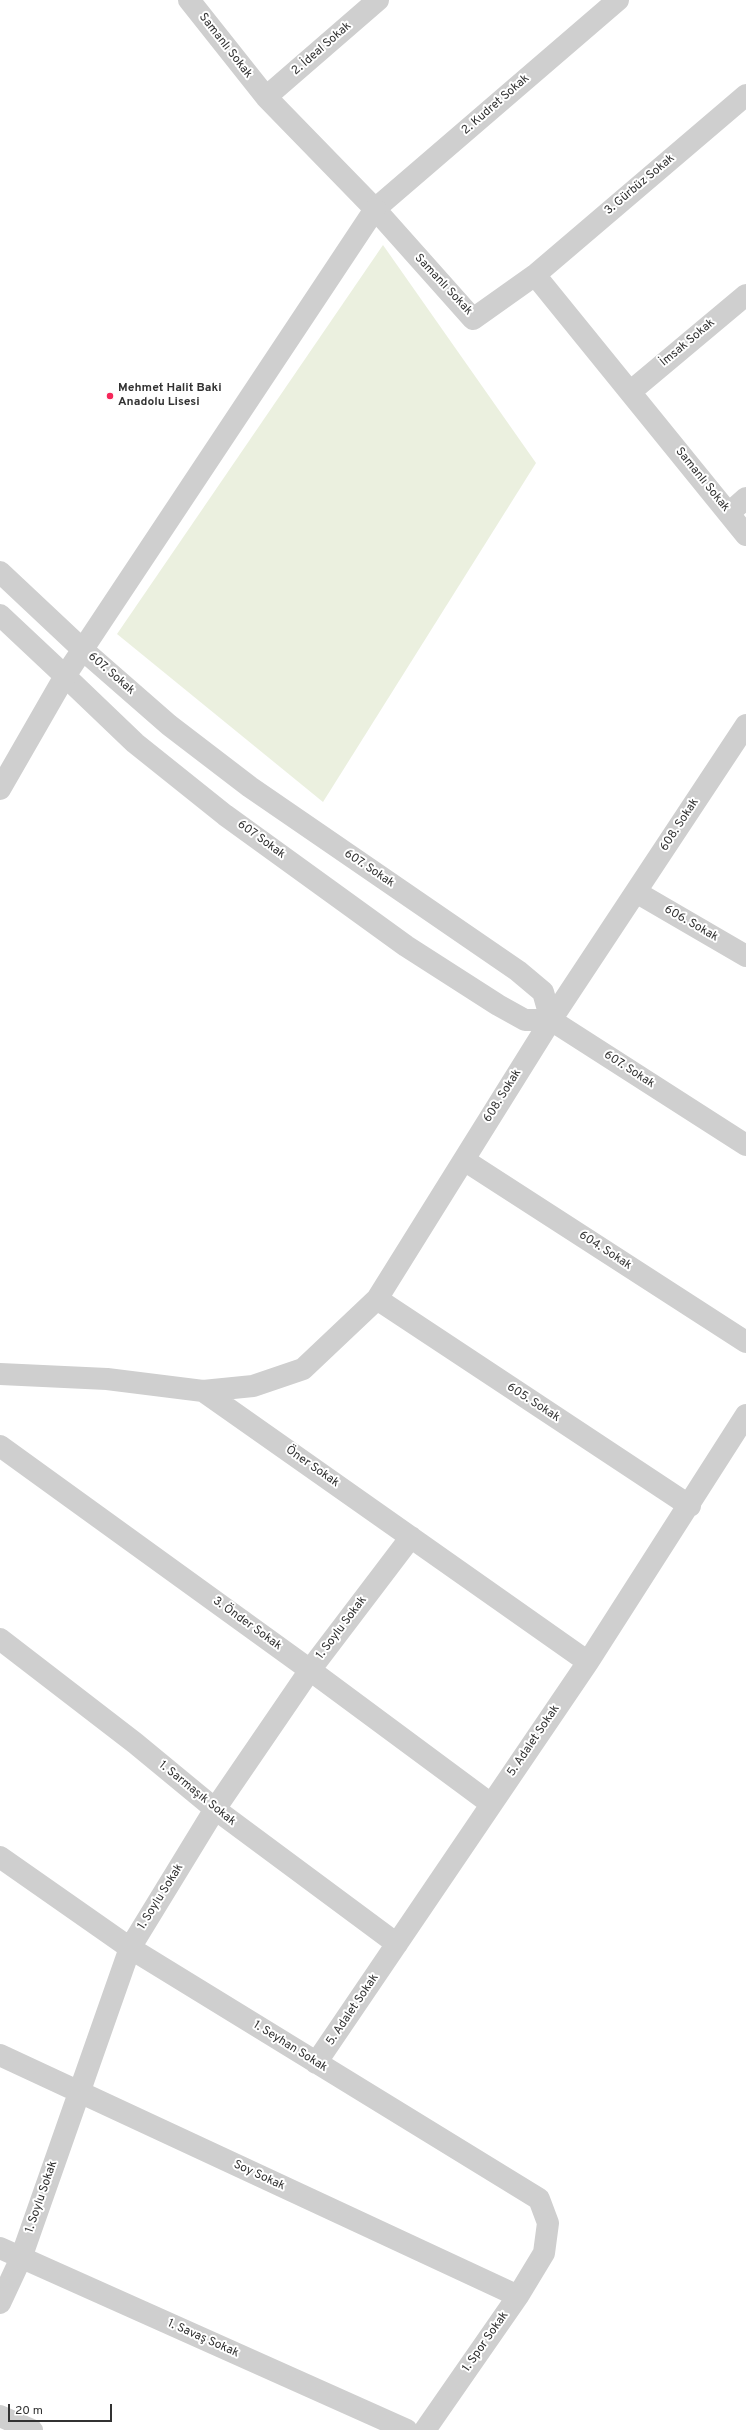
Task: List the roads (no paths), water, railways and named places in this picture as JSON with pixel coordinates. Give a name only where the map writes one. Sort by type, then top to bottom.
[{"type":"street","name":"Samanlı Sokak","points":[[189,0],[266,97],[374,210],[472,318],[535,275],[746,535]]},
{"type":"street","name":"2. İdeal Sokak","points":[[266,97],[378,0]]},
{"type":"street","name":"2. Kudret Sokak","points":[[0,789],[82,649],[374,210],[618,0]]},
{"type":"street","name":"3. Gürbüz Sokak","points":[[535,275],[746,95]]},
{"type":"street","name":"İmsak Sokak","points":[[630,392],[746,295]]},
{"type":"street","points":[[729,513],[746,498]]},
{"type":"street","name":"607. Sokak","points":[[0,572],[82,649],[169,725],[250,788],[518,971],[543,992],[551,1020],[746,1145]]},
{"type":"street","name":"607 Sokak","points":[[0,615],[135,744],[219,810],[406,946],[498,1005],[525,1020],[551,1020]]},
{"type":"street","name":"608. Sokak","points":[[203,1391],[253,1386],[303,1369],[376,1299],[551,1020],[746,725]]},
{"type":"street","name":"606. Sokak","points":[[636,892],[746,956]]},
{"type":"street","name":"604. Sokak","points":[[464,1160],[746,1342]]},
{"type":"street","name":"605. Sokak","points":[[376,1299],[690,1506]]},
{"type":"street","name":"Öner Sokak","points":[[0,1374],[107,1378],[203,1391],[588,1662]]},
{"type":"street","name":"5. Adalet Sokak","points":[[316,2063],[588,1662],[690,1506],[746,1416]]},
{"type":"street","name":"3. Önder Sokak","points":[[0,1446],[310,1670],[491,1804]]},
{"type":"street","name":"1. Soylu Sokak","points":[[0,2303],[21,2258],[78,2092],[130,1948],[215,1809],[310,1670],[411,1537]]},
{"type":"street","name":"1. Sarmaşık Sokak","points":[[0,1639],[135,1743],[215,1809],[397,1944]]},
{"type":"street","name":"1. Seyhan Sokak","points":[[0,1857],[130,1948],[539,2199],[548,2223],[544,2253]]},
{"type":"street","name":"Soy Sokak","points":[[0,2055],[518,2296]]},
{"type":"street","name":"1. Savaş Sokak","points":[[0,2248],[407,2430]]},
{"type":"street","name":"1. Spor Sokak","points":[[426,2430],[518,2296],[544,2253]]},
{"type":"street","points":[[0,2416],[32,2430]]},
{"type":"place","name":"Mehmet Halit Baki Anadolu Lisesi","points":[[110,396]]}]
